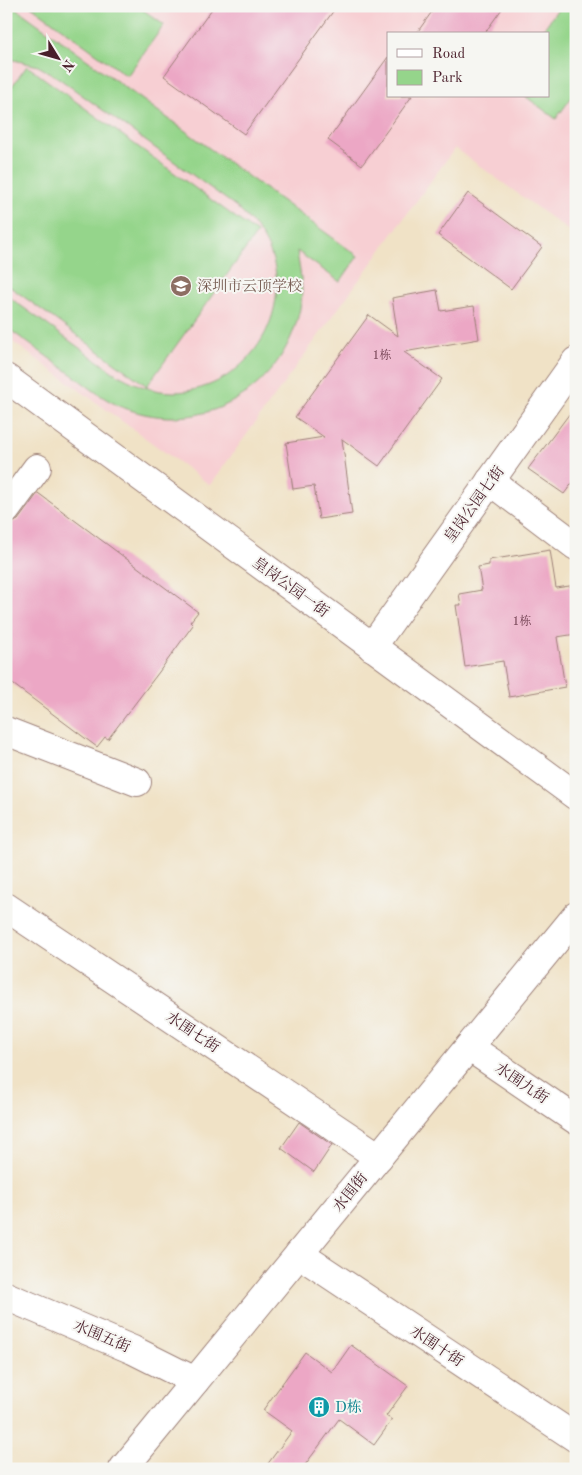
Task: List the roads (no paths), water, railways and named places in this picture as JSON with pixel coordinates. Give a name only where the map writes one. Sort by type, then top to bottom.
[{"type":"street","name":"皇岗公园七街","points":[[372,646],[576,361]]},
{"type":"street","name":"皇岗公园一街","points":[[6,378],[576,796]]},
{"type":"street","points":[[6,510],[37,468]]},
{"type":"street","points":[[490,481],[576,546]]},
{"type":"street","points":[[6,732],[137,782]]},
{"type":"street","name":"水围七街","points":[[6,907],[379,1157]]},
{"type":"street","name":"水围街","points":[[124,1469],[576,916]]},
{"type":"street","name":"水围九街","points":[[469,1047],[576,1120]]},
{"type":"street","name":"水围十街","points":[[299,1254],[576,1438]]},
{"type":"street","name":"水围五街","points":[[6,1296],[133,1350],[195,1381]]},
{"type":"place","name":"深圳市云顶学校","points":[[181,286]]},
{"type":"place","name":"D栋","points":[[319,1407]]}]
